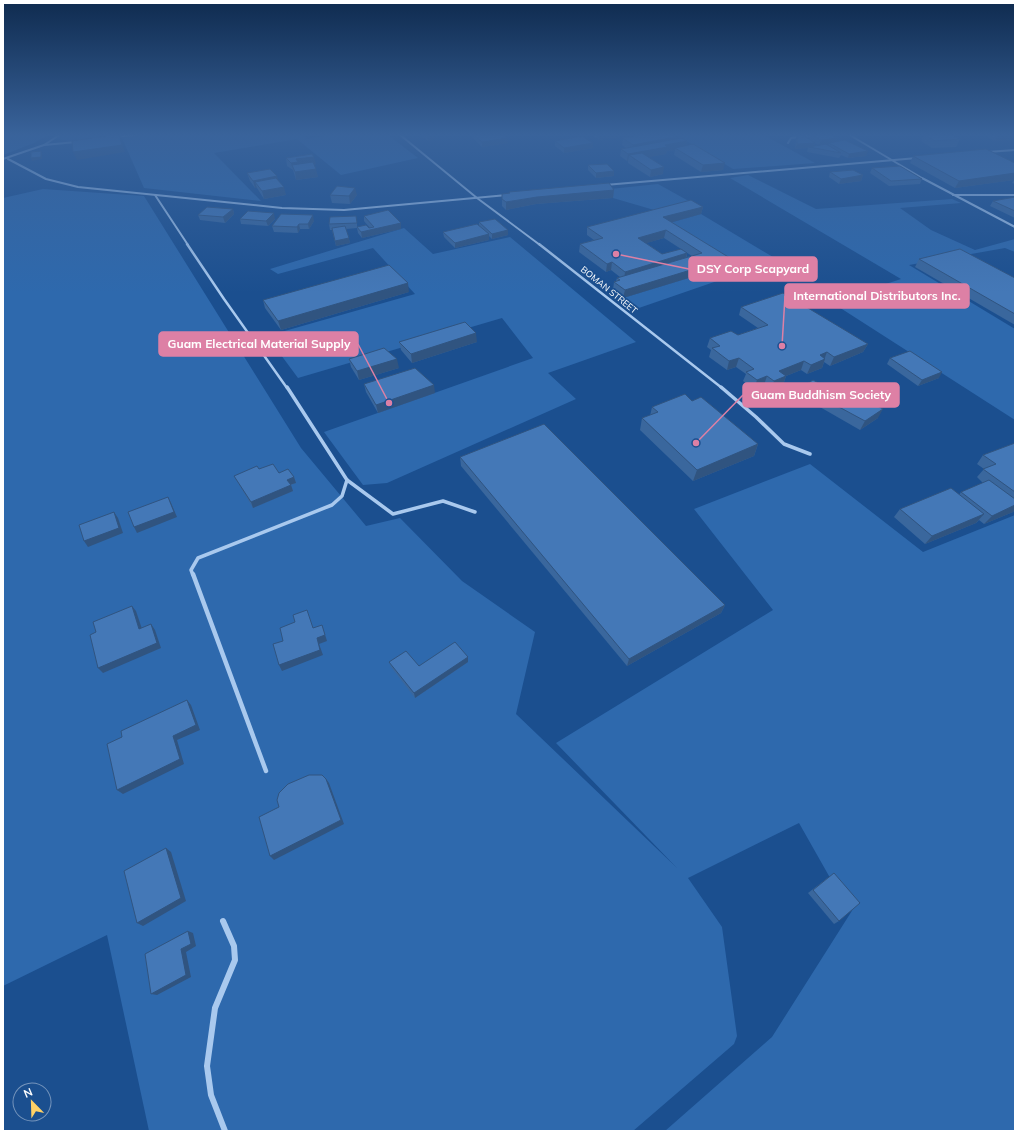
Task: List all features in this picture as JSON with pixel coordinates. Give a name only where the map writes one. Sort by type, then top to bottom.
[{"type":"street","points":[[78,187],[282,208],[344,210],[514,194]]},
{"type":"street","name":"BOMAN STREET","points":[[463,187],[558,257],[714,382],[756,417],[784,444],[810,454]]},
{"type":"street","points":[[939,187],[1015,227]]},
{"type":"street","points":[[155,195],[224,299],[297,402],[347,480],[394,514],[443,501],[475,512]]},
{"type":"street","points":[[953,195],[1015,195]]},
{"type":"street","points":[[266,770],[191,570],[198,558],[332,504],[342,496],[347,480]]},
{"type":"street","points":[[223,921],[234,946],[235,960],[216,1008],[207,1066],[211,1095],[225,1131]]},
{"type":"shaded area","points":[[247,187],[261,201],[144,188]]},
{"type":"shaded area","points":[[630,187],[663,187],[694,204],[661,212],[613,198],[610,189]]},
{"type":"shaded area","points":[[745,187],[772,187],[816,209],[952,199],[961,203],[900,208],[931,230],[975,250],[1015,239],[1015,252],[1005,248],[909,265],[1015,329],[1015,420],[831,302],[901,279]]},
{"type":"shaded area","points":[[43,189],[144,196],[301,448],[366,526],[400,518],[462,581],[535,632],[516,714],[677,868],[556,743],[773,610],[694,509],[810,464],[923,552],[1015,515],[1015,1131],[665,1131],[772,1037],[855,906],[829,876],[799,823],[688,878],[722,927],[737,1036],[734,1044],[633,1131],[149,1131],[107,935],[3,986],[3,198]]},
{"type":"shaded area","points":[[701,214],[778,260],[636,309],[623,298],[727,266],[662,225]]},
{"type":"shaded area","points":[[404,228],[433,254],[510,237],[636,342],[548,373],[576,399],[387,483],[363,485],[324,432],[533,358],[502,318],[298,378],[267,336],[415,294],[373,248],[278,274],[270,269]]},
{"type":"building","points":[[259,187],[284,187],[262,191]]},
{"type":"building","points":[[336,187],[355,188],[349,196],[330,195]]},
{"type":"building","points":[[565,187],[612,187],[614,190],[537,197],[506,202],[502,199],[502,194],[510,193],[509,192]]},
{"type":"building","points":[[1015,197],[1015,211],[993,201]]},
{"type":"building","points":[[691,200],[703,207],[663,217],[730,258],[625,290],[614,282],[620,280],[617,278],[702,253],[666,230],[638,238],[662,254],[681,249],[687,253],[625,272],[612,262],[607,264],[580,244],[603,238],[587,227]]},
{"type":"building","points":[[207,207],[233,209],[223,217],[198,215]]},
{"type":"building","points":[[388,210],[401,223],[361,232],[357,227],[366,225],[369,228],[374,227],[364,216]]},
{"type":"building","points":[[248,211],[274,213],[266,221],[240,219]]},
{"type":"building","points":[[281,214],[313,215],[308,224],[299,224],[297,227],[272,226]]},
{"type":"building","points":[[356,216],[357,223],[329,224],[330,217]]},
{"type":"building","points":[[495,219],[508,230],[492,234],[479,222]]},
{"type":"building","points":[[477,224],[489,234],[455,243],[443,232]]},
{"type":"building","points":[[345,226],[349,238],[335,241],[332,228]]},
{"type":"building","points":[[960,249],[1015,278],[1015,314],[919,259]]},
{"type":"building","points":[[389,265],[408,283],[278,321],[263,300]]},
{"type":"building","points":[[783,293],[868,344],[834,357],[827,352],[820,355],[825,359],[811,365],[804,361],[779,371],[786,376],[774,381],[767,376],[757,380],[746,372],[754,369],[739,358],[729,361],[712,348],[720,346],[710,338],[731,331],[738,335],[768,325],[741,307]]},
{"type":"building","points":[[465,322],[476,333],[411,354],[399,342]]},
{"type":"building","points":[[384,348],[397,359],[357,371],[349,359]]},
{"type":"building","points":[[910,351],[942,372],[922,380],[890,358]]},
{"type":"building","points":[[415,368],[434,385],[376,405],[364,384]]},
{"type":"building","points":[[813,380],[840,395],[847,390],[883,409],[865,421],[802,387]]},
{"type":"building","points":[[685,394],[692,401],[701,397],[758,444],[697,470],[642,418],[658,412],[652,407]]},
{"type":"building","points":[[544,424],[725,605],[629,659],[460,457]]},
{"type":"building","points":[[1015,443],[1015,492],[983,469],[996,464],[983,455]]},
{"type":"building","points":[[273,464],[279,473],[288,469],[294,477],[287,480],[291,485],[251,502],[234,476],[257,466],[259,469]]},
{"type":"building","points":[[989,480],[1015,499],[1015,505],[992,516],[961,492]]},
{"type":"building","points":[[951,488],[984,514],[932,536],[900,509]]},
{"type":"building","points":[[168,497],[174,512],[134,527],[128,512]]},
{"type":"building","points":[[114,512],[119,528],[84,541],[79,525]]},
{"type":"building","points":[[132,606],[139,629],[151,624],[157,643],[98,668],[90,635],[96,632],[93,622]]},
{"type":"building","points":[[307,610],[313,628],[322,625],[325,635],[317,638],[320,650],[279,665],[273,644],[283,641],[280,628],[295,622],[293,615]]},
{"type":"building","points":[[455,642],[468,657],[414,693],[389,662],[406,651],[419,666]]},
{"type":"building","points":[[187,700],[196,725],[173,736],[180,759],[117,790],[107,744],[122,737],[121,731]]},
{"type":"building","points":[[309,775],[322,775],[326,779],[341,820],[270,856],[259,817],[279,807],[277,800],[279,793],[288,784]]},
{"type":"building","points":[[166,848],[181,898],[137,923],[124,871]]},
{"type":"building","points":[[834,873],[860,903],[839,921],[813,890]]},
{"type":"building","points":[[188,931],[191,944],[181,949],[186,975],[151,994],[145,954]]},
{"type":"place","name":"DSY Corp Scapyard","points":[[616,254]]},
{"type":"place","name":"International Distributors Inc.","points":[[782,346]]},
{"type":"place","name":"Guam Electrical Material Supply","points":[[389,403]]},
{"type":"place","name":"Guam Buddhism Society","points":[[696,443]]}]
